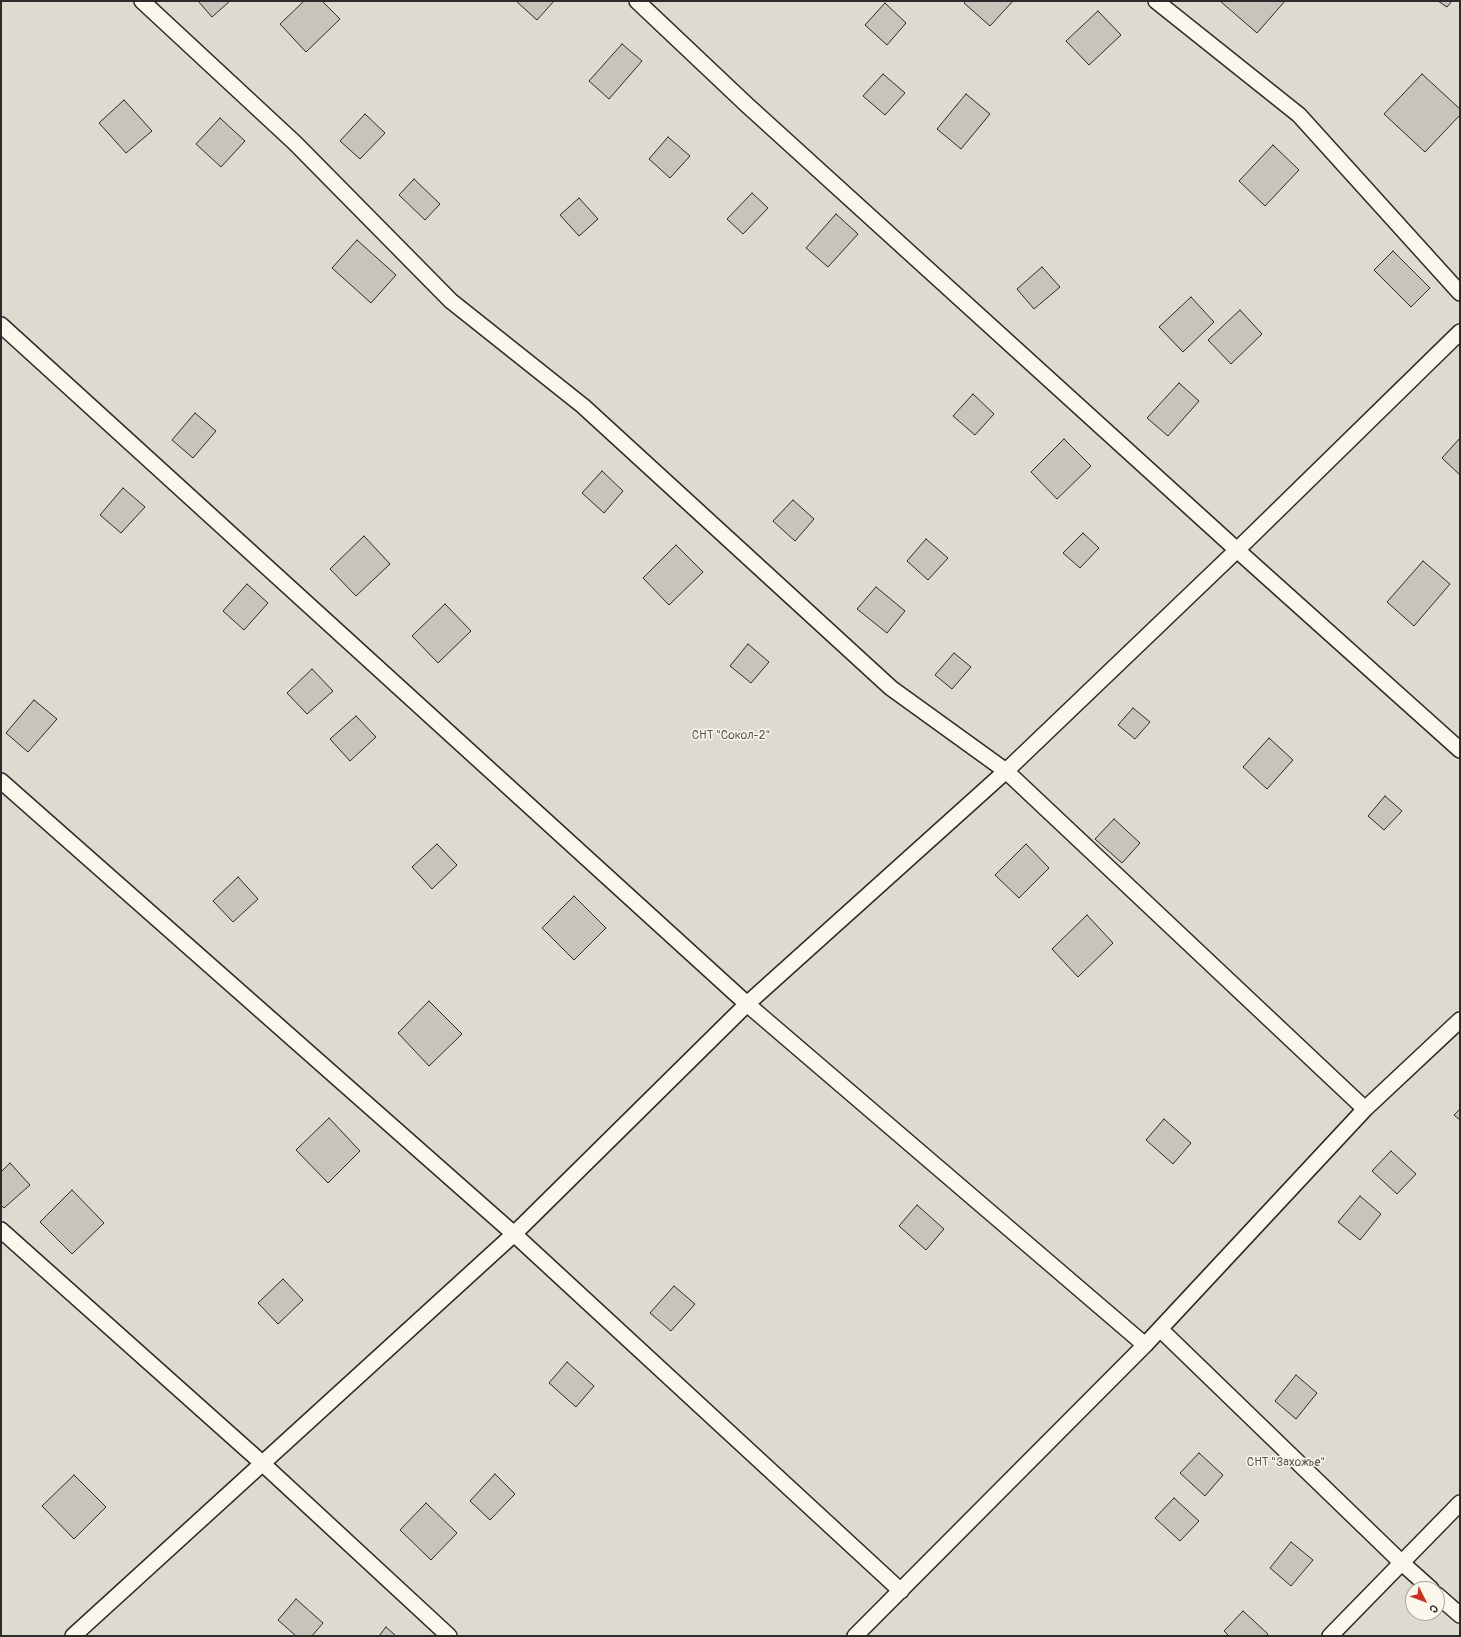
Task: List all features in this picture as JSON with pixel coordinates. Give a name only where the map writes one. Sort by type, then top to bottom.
[{"type":"lane","points":[[142,1],[295,143],[451,301],[583,406],[892,688],[1006,771],[1365,1109]]},
{"type":"lane","points":[[636,1],[759,116],[1237,550],[1460,750]]},
{"type":"lane","points":[[1156,1],[1299,115],[1460,293]]},
{"type":"lane","points":[[1,325],[747,1004],[1146,1345]]},
{"type":"lane","points":[[74,1636],[514,1234],[747,1004],[1006,771],[1237,550],[1460,332]]},
{"type":"lane","points":[[1,781],[514,1234],[901,1591]]},
{"type":"lane","points":[[855,1636],[1146,1345],[1365,1109],[1460,1020]]},
{"type":"lane","points":[[1,1230],[262,1463],[449,1636]]},
{"type":"lane","points":[[1160,1329],[1422,1581]]},
{"type":"lane","points":[[1330,1636],[1460,1502]]},
{"type":"lane","points":[[1445,1602],[1460,1616]]},
{"type":"green space","name":"СНТ \"Сокол-2\"","points":[[1,1],[1460,1],[1460,1636],[1,1636]]},
{"type":"building","points":[[198,1],[230,1],[212,17]]},
{"type":"building","points":[[304,1],[322,1],[340,19],[306,52],[280,24]]},
{"type":"building","points":[[516,1],[554,1],[537,20]]},
{"type":"building","points":[[966,1],[1013,1],[990,26],[964,3]]},
{"type":"building","points":[[1220,1],[1285,1],[1257,33]]},
{"type":"building","points":[[1438,1],[1452,1],[1447,7]]},
{"type":"building","points":[[885,3],[906,23],[887,45],[865,25]]},
{"type":"building","points":[[1098,11],[1121,35],[1089,65],[1066,41]]},
{"type":"building","points":[[622,44],[642,61],[609,99],[589,81]]},
{"type":"building","points":[[883,74],[905,93],[885,115],[863,96]]},
{"type":"building","points":[[1422,74],[1460,109],[1460,115],[1425,152],[1384,114]]},
{"type":"building","points":[[966,94],[990,114],[961,149],[937,129]]},
{"type":"building","points":[[124,100],[152,131],[126,153],[99,123]]},
{"type":"building","points":[[365,114],[385,133],[360,159],[340,141]]},
{"type":"building","points":[[220,118],[245,141],[221,167],[196,144]]},
{"type":"building","points":[[668,137],[690,156],[670,178],[649,159]]},
{"type":"building","points":[[1273,145],[1299,170],[1265,206],[1239,181]]},
{"type":"building","points":[[414,179],[440,204],[425,220],[399,195]]},
{"type":"building","points":[[752,193],[768,208],[743,234],[727,219]]},
{"type":"building","points":[[579,198],[598,219],[579,236],[560,215]]},
{"type":"building","points":[[836,214],[858,234],[828,267],[806,248]]},
{"type":"building","points":[[357,240],[396,275],[371,303],[332,268]]},
{"type":"building","points":[[1393,251],[1430,288],[1411,307],[1374,270]]},
{"type":"building","points":[[1042,267],[1060,287],[1034,309],[1017,289]]},
{"type":"building","points":[[1191,297],[1214,322],[1183,352],[1159,327]]},
{"type":"building","points":[[1240,310],[1262,334],[1231,364],[1208,340]]},
{"type":"building","points":[[1179,383],[1199,401],[1168,436],[1147,418]]},
{"type":"building","points":[[973,394],[994,414],[975,435],[953,416]]},
{"type":"building","points":[[195,413],[216,431],[193,458],[172,440]]},
{"type":"building","points":[[1460,438],[1460,475],[1442,458]]},
{"type":"building","points":[[1064,439],[1091,466],[1057,499],[1031,472]]},
{"type":"building","points":[[602,471],[623,491],[604,513],[582,493]]},
{"type":"building","points":[[123,488],[145,507],[121,533],[100,515]]},
{"type":"building","points":[[793,500],[814,519],[795,541],[773,521]]},
{"type":"building","points":[[1083,533],[1099,548],[1080,568],[1063,553]]},
{"type":"building","points":[[364,536],[390,564],[356,596],[330,569]]},
{"type":"building","points":[[926,539],[948,558],[928,580],[907,561]]},
{"type":"building","points":[[676,545],[703,572],[669,605],[643,578]]},
{"type":"building","points":[[1423,561],[1450,584],[1414,626],[1387,602]]},
{"type":"building","points":[[247,584],[268,603],[244,630],[223,611]]},
{"type":"building","points":[[876,587],[905,611],[887,633],[857,609]]},
{"type":"building","points":[[445,604],[471,631],[438,663],[412,636]]},
{"type":"building","points":[[748,644],[769,662],[751,683],[730,666]]},
{"type":"building","points":[[954,653],[971,667],[952,689],[935,675]]},
{"type":"building","points":[[312,669],[333,691],[307,714],[287,693]]},
{"type":"building","points":[[34,700],[57,719],[28,752],[6,733]]},
{"type":"building","points":[[1133,708],[1150,722],[1135,739],[1118,725]]},
{"type":"building","points":[[356,716],[376,737],[350,761],[330,739]]},
{"type":"building","points":[[1269,738],[1293,760],[1267,789],[1243,767]]},
{"type":"building","points":[[1385,796],[1402,811],[1384,830],[1368,816]]},
{"type":"building","points":[[1114,819],[1140,843],[1122,863],[1095,839]]},
{"type":"building","points":[[437,844],[457,865],[432,889],[412,867]]},
{"type":"building","points":[[1026,844],[1049,868],[1019,898],[995,875]]},
{"type":"building","points":[[238,877],[258,899],[233,922],[213,901]]},
{"type":"building","points":[[574,896],[606,928],[574,960],[542,928]]},
{"type":"building","points":[[1087,915],[1113,943],[1078,977],[1052,949]]},
{"type":"building","points":[[429,1001],[462,1034],[429,1066],[398,1033]]},
{"type":"building","points":[[1460,1109],[1460,1120],[1454,1115]]},
{"type":"building","points":[[329,1118],[360,1151],[328,1183],[296,1150]]},
{"type":"building","points":[[1164,1119],[1191,1143],[1173,1164],[1146,1140]]},
{"type":"building","points":[[1391,1151],[1416,1174],[1397,1194],[1372,1171]]},
{"type":"building","points":[[10,1163],[30,1185],[4,1208],[1,1205],[1,1172]]},
{"type":"building","points":[[72,1190],[104,1223],[72,1254],[40,1222]]},
{"type":"building","points":[[1360,1196],[1381,1214],[1360,1240],[1338,1222]]},
{"type":"building","points":[[917,1205],[944,1229],[926,1250],[899,1226]]},
{"type":"building","points":[[283,1279],[303,1300],[278,1324],[258,1303]]},
{"type":"building","points":[[674,1286],[695,1304],[671,1331],[650,1313]]},
{"type":"building","points":[[567,1362],[594,1386],[576,1407],[549,1383]]},
{"type":"building","points":[[1296,1375],[1317,1393],[1296,1419],[1275,1401]]},
{"type":"building","points":[[1199,1453],[1223,1475],[1205,1496],[1180,1473]]},
{"type":"building","points":[[495,1474],[515,1494],[490,1520],[470,1501]]},
{"type":"building","points":[[74,1475],[106,1507],[74,1539],[42,1506]]},
{"type":"building","points":[[1174,1498],[1199,1521],[1180,1541],[1155,1518]]},
{"type":"building","points":[[426,1503],[457,1533],[431,1560],[400,1530]]},
{"type":"building","points":[[1291,1542],[1313,1560],[1291,1586],[1270,1568]]},
{"type":"building","points":[[296,1599],[323,1623],[312,1636],[296,1636],[278,1620]]},
{"type":"building","points":[[1243,1611],[1268,1634],[1266,1636],[1229,1636],[1224,1631]]},
{"type":"building","points":[[386,1627],[396,1636],[379,1636]]},
{"type":"park label","name":"СНТ \"Захожье\"","points":[[1286,1463]]}]
